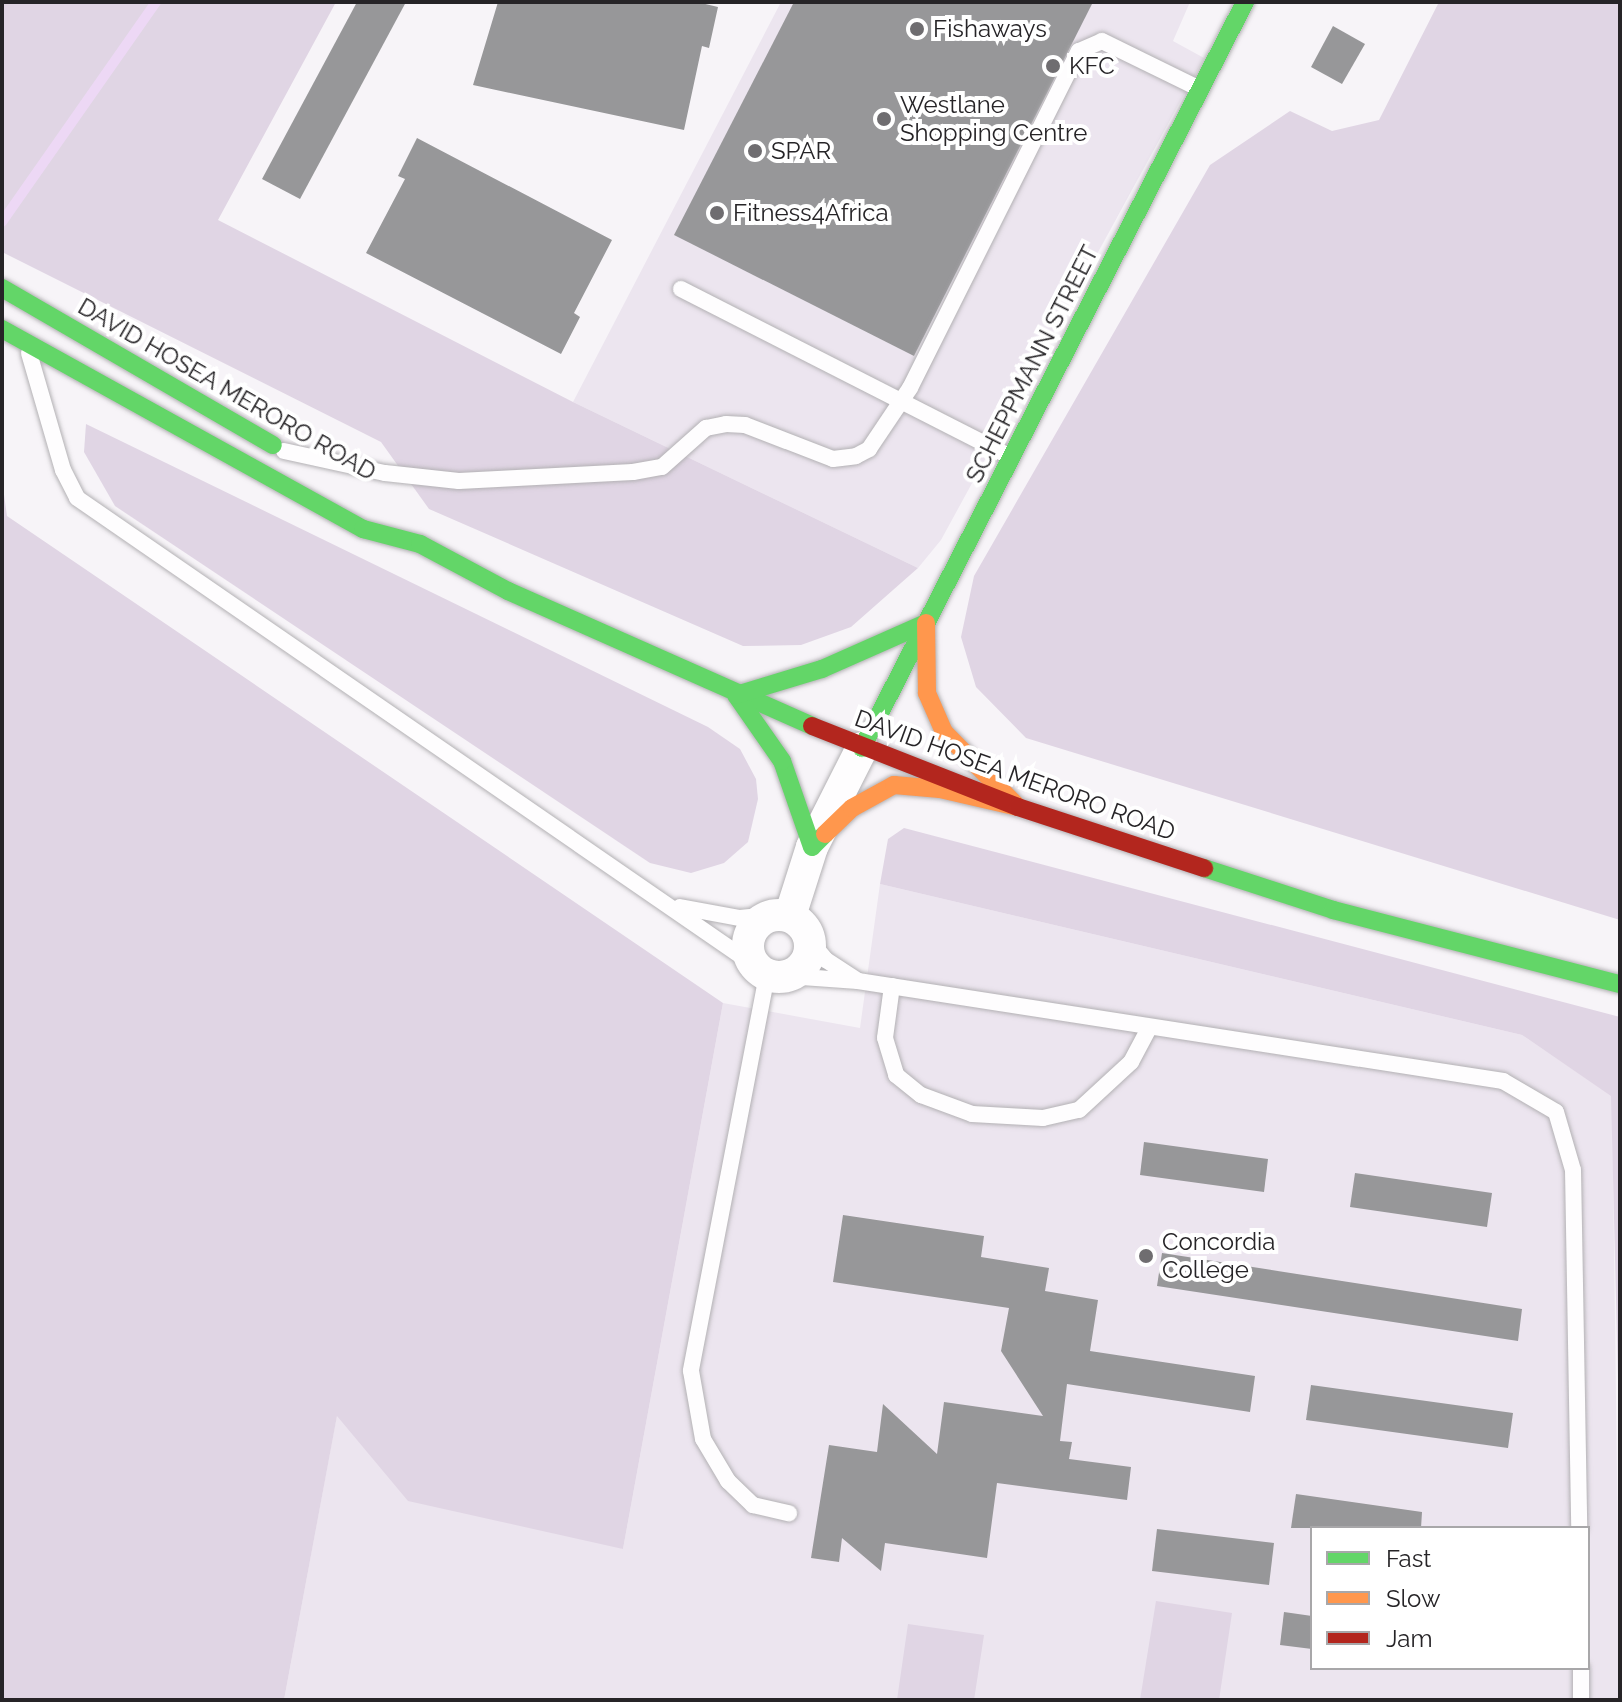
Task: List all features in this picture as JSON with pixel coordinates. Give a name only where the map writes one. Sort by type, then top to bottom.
[{"type":"main road","name":"SCHEPPMANN STREET","points":[[862,748],[1245,2]]},
{"type":"main road","name":"DAVID HOSEA MERORO ROAD","points":[[2,288],[353,489]]},
{"type":"main road","name":"DAVID HOSEA MERORO ROAD","points":[[2,329],[363,529],[420,544],[508,591],[736,695],[862,748],[1018,807],[1333,910],[1620,984]]},
{"type":"main road","name":"DAVID HOSEA MERORO ROAD","points":[[391,514],[420,544]]},
{"type":"main road","points":[[926,623],[927,693],[944,732],[1018,807],[940,789],[894,785],[852,808],[812,847],[782,761],[736,695],[822,669],[926,623]]},
{"type":"street","points":[[780,916],[804,926],[810,941],[803,967],[770,972],[749,936],[780,916],[862,748]]},
{"type":"lane","points":[[284,451],[385,473],[459,481],[633,472],[662,467],[706,428],[726,424],[745,425],[833,459],[869,449],[903,399],[1079,51],[1102,41],[1200,89]]},
{"type":"lane","points":[[681,289],[903,399],[1011,457]]},
{"type":"lane","points":[[27,344],[63,470],[77,498],[770,972],[892,986],[1503,1081],[1556,1112],[1573,1170],[1579,1526]]},
{"type":"lane","points":[[670,905],[740,918],[780,916]]},
{"type":"lane","points":[[810,941],[826,960],[858,981]]},
{"type":"lane","points":[[770,972],[691,1371],[703,1439],[728,1481],[753,1505],[789,1513]]},
{"type":"lane","points":[[892,986],[885,1038],[896,1075],[921,1095],[972,1114],[1043,1118],[1079,1110],[1131,1062],[1149,1028]]},
{"type":"lane","points":[[1581,1670],[1581,1700]]},
{"type":"shaded area","points":[[2,2],[336,2],[218,220],[573,402],[918,568],[851,627],[801,645],[743,646],[429,509],[381,442],[2,252]]},
{"type":"shaded area","points":[[781,2],[1190,2],[1173,41],[1204,58],[941,540],[918,568],[573,402]]},
{"type":"shaded area","points":[[1439,2],[1620,2],[1620,920],[1026,738],[976,687],[961,637],[974,576],[1210,165],[1290,111],[1332,131],[1379,120]]},
{"type":"shaded area","points":[[86,424],[708,727],[740,749],[756,779],[758,799],[748,842],[724,863],[691,873],[650,863],[115,506],[84,452]]},
{"type":"shaded area","points":[[2,480],[7,516],[723,1003],[623,1549],[408,1501],[337,1416],[284,1700],[2,1700]]},
{"type":"shaded area","points":[[904,828],[1620,1017],[1620,1461],[1611,1096],[1522,1035],[880,884],[888,839]]},
{"type":"shaded area","name":"Concordia College","points":[[880,884],[1522,1035],[1612,1096],[1620,1700],[284,1700],[337,1415],[623,1549],[723,1003],[860,1028]]},
{"type":"shaded area","points":[[1156,1601],[1232,1613],[1219,1700],[1140,1700]]},
{"type":"shaded area","points":[[908,1624],[984,1635],[974,1700],[897,1700]]},
{"type":"building","points":[[357,2],[406,2],[300,199],[262,179]]},
{"type":"building","points":[[498,2],[697,2],[718,7],[709,48],[702,46],[684,130],[473,85]]},
{"type":"building","name":"Westlane Shopping Centre","points":[[794,2],[1093,2],[914,356],[674,235]]},
{"type":"building","points":[[1333,26],[1365,44],[1342,84],[1311,67]]},
{"type":"building","points":[[417,138],[612,240],[574,313],[580,317],[561,354],[366,253],[405,179],[398,176]]},
{"type":"building","points":[[1144,1142],[1268,1159],[1264,1192],[1140,1175]]},
{"type":"building","points":[[1355,1173],[1492,1193],[1487,1227],[1350,1207]]},
{"type":"building","points":[[843,1215],[984,1236],[981,1257],[1049,1268],[1045,1291],[1098,1300],[1090,1351],[1255,1376],[1250,1412],[1067,1384],[1060,1441],[1072,1442],[1069,1459],[1131,1467],[1127,1500],[997,1483],[987,1558],[885,1543],[881,1571],[842,1538],[839,1562],[811,1558],[829,1445],[877,1452],[883,1404],[937,1454],[944,1402],[1043,1416],[1001,1351],[1009,1308],[833,1282]]},
{"type":"building","points":[[1162,1253],[1522,1309],[1518,1341],[1157,1286]]},
{"type":"building","points":[[1311,1385],[1513,1413],[1508,1448],[1306,1420]]},
{"type":"building","points":[[1296,1494],[1422,1512],[1421,1526],[1291,1528]]},
{"type":"building","points":[[1157,1529],[1274,1543],[1269,1585],[1152,1571]]},
{"type":"building","points":[[1284,1612],[1310,1616],[1310,1649],[1280,1645]]},
{"type":"waterway","points":[[2,222],[156,2]]},
{"type":"traffic: fast","points":[[862,748],[1245,2]]},
{"type":"traffic: fast","points":[[2,288],[273,445]]},
{"type":"traffic: fast","points":[[2,329],[363,529],[420,544],[508,591],[812,726]]},
{"type":"traffic: fast","points":[[825,834],[812,847],[782,761],[736,695],[822,669],[926,623]]},
{"type":"traffic: fast","points":[[1204,868],[1333,910],[1620,984]]},
{"type":"traffic: slow","points":[[825,834],[852,808],[894,785],[940,789],[1018,807],[944,732],[927,693],[926,623]]},
{"type":"traffic: jam","points":[[812,726],[1018,807],[1204,868]]},
{"type":"place","name":"Fishaways","points":[[917,29]]},
{"type":"place","name":"KFC","points":[[1053,66]]},
{"type":"place","name":"Westlane Shopping Centre","points":[[884,119]]},
{"type":"place","name":"SPAR","points":[[755,151]]},
{"type":"place","name":"Fitness4Africa","points":[[717,213]]},
{"type":"place","name":"Concordia College","points":[[1146,1256]]}]
